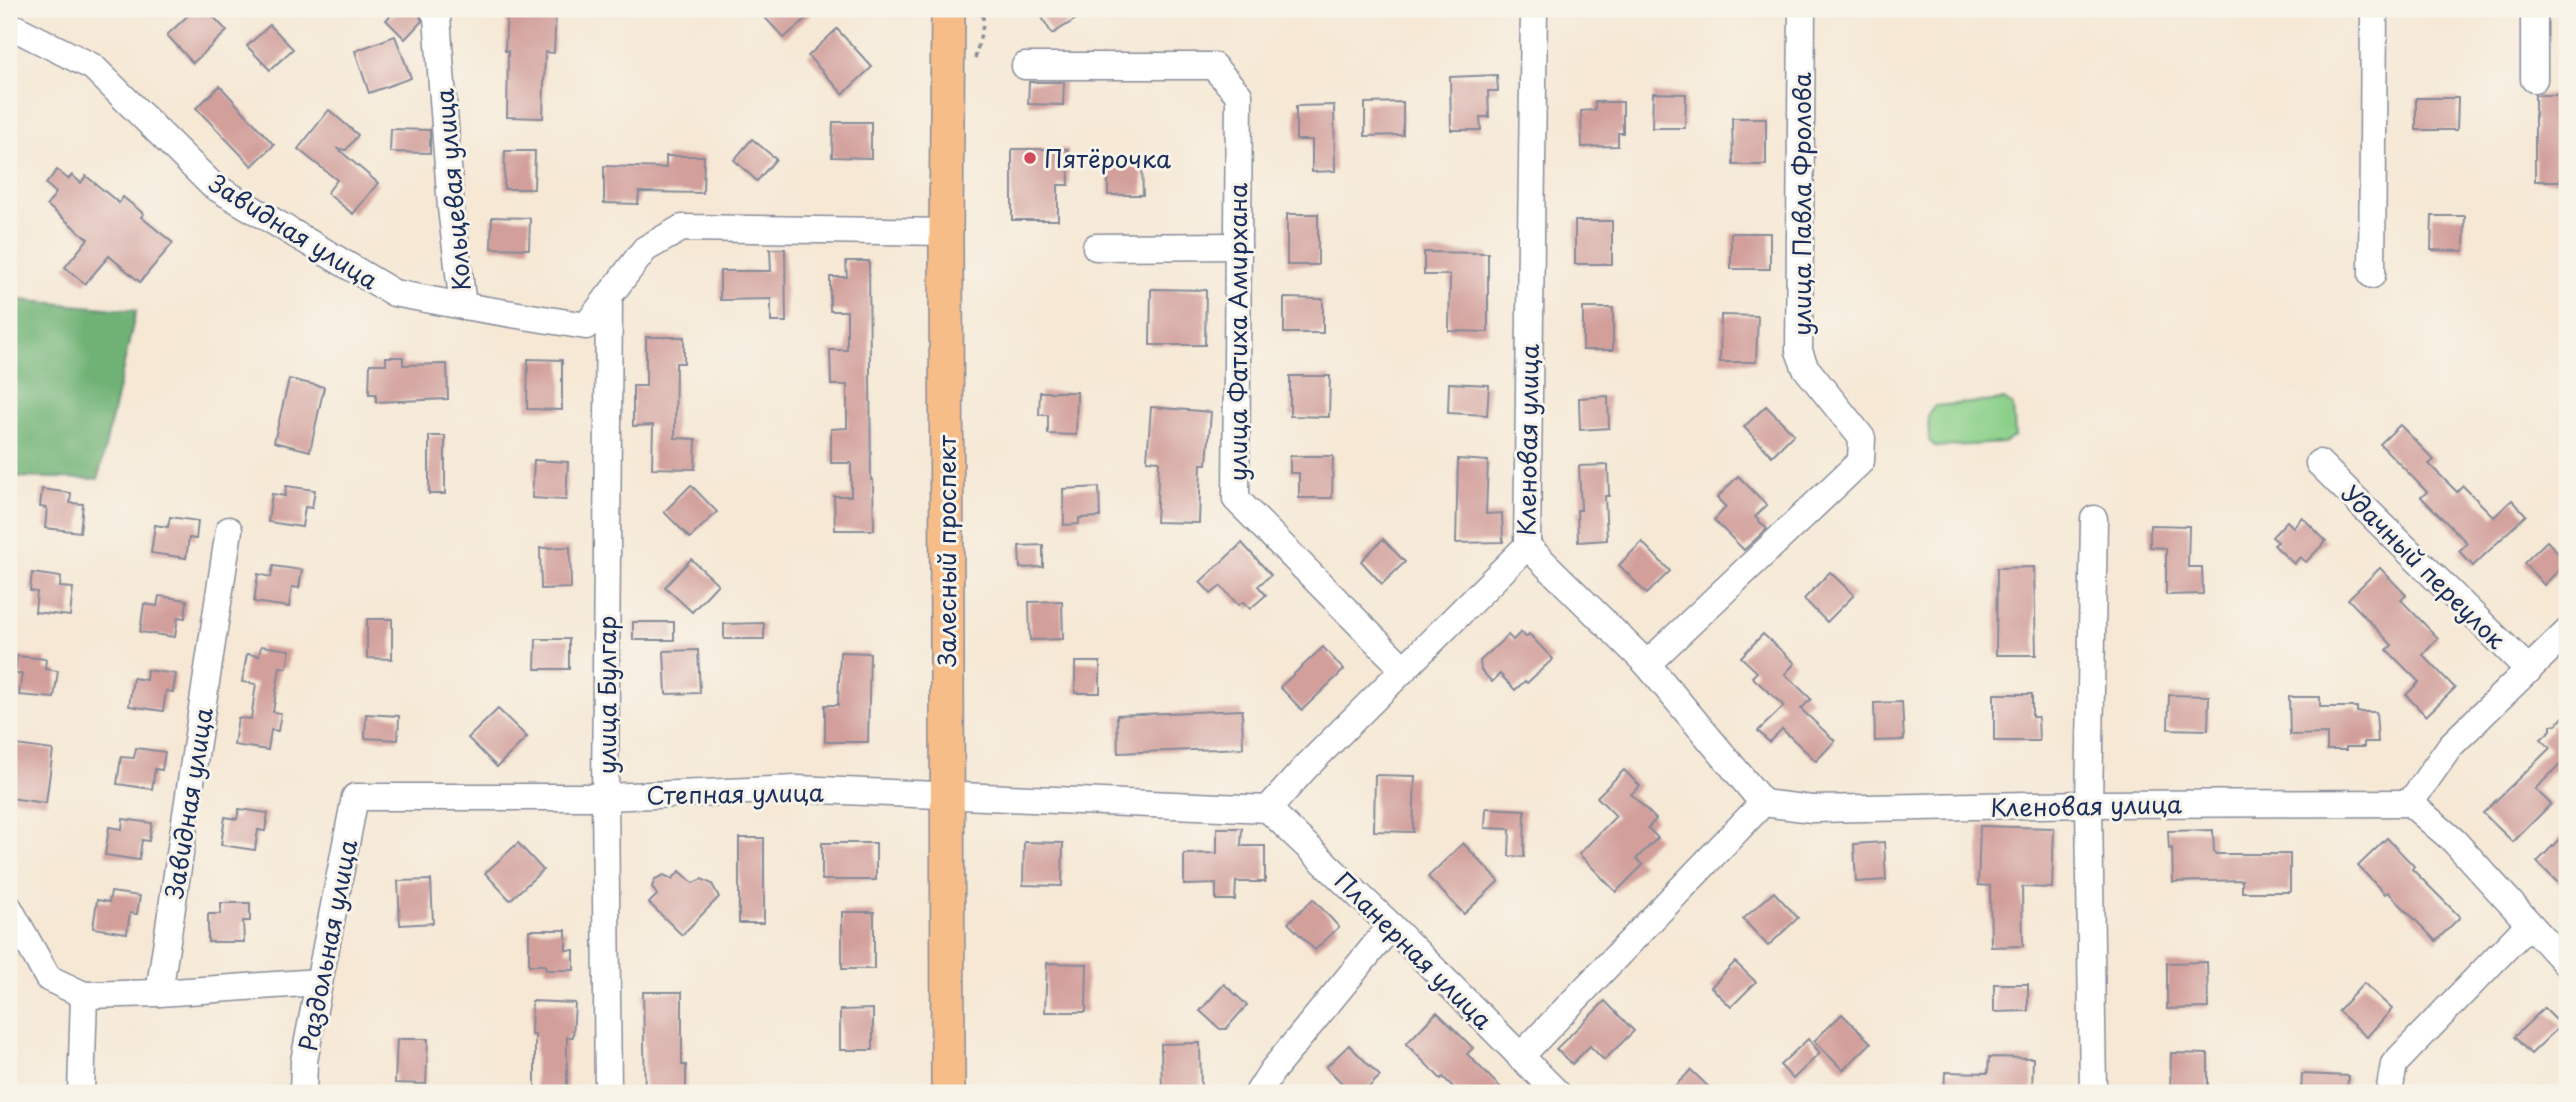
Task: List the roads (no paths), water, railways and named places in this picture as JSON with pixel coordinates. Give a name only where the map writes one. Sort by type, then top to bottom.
[{"type":"main road","name":"Залесный проспект","points":[[948,9],[948,1093]]},
{"type":"street","name":"Кольцевая улица","points":[[433,9],[437,17],[451,208],[463,306],[586,326],[645,249],[682,228],[946,232]]},
{"type":"street","name":"Кленовая улица","points":[[1268,809],[1403,668],[1527,546],[1534,9]]},
{"type":"street","name":"улица Павла Фролова","points":[[1647,664],[1861,461],[1862,438],[1805,368],[1800,351],[1802,9]]},
{"type":"street","points":[[2372,275],[2374,9]]},
{"type":"street","points":[[2534,9],[2534,79]]},
{"type":"street","name":"Завидная улица","points":[[9,25],[93,67],[212,185],[394,293],[463,306]]},
{"type":"street","name":"улица Фатиха Амирхана","points":[[1025,66],[1213,66],[1239,94],[1236,499],[1403,668]]},
{"type":"street","points":[[1096,247],[1238,246]]},
{"type":"street","name":"улица Булгар","points":[[608,1093],[606,797],[609,296]]},
{"type":"street","name":"Удачный переулок","points":[[2319,463],[2529,670]]},
{"type":"street","points":[[2093,1093],[2089,804],[2094,519]]},
{"type":"street","name":"Завидная улица","points":[[159,993],[229,530]]},
{"type":"street","points":[[1520,1056],[1763,803],[1647,664],[1527,546]]},
{"type":"street","points":[[2567,632],[2451,745],[2410,803],[2454,841],[2567,965]]},
{"type":"street","name":"Степная улица","points":[[355,797],[606,797],[796,789],[1268,809]]},
{"type":"street","name":"Раздольная улица","points":[[303,1093],[304,1061],[355,797]]},
{"type":"street","name":"Кленовая улица","points":[[1763,803],[1812,809],[2089,804],[2410,803]]},
{"type":"street","name":"Планерная улица","points":[[1268,809],[1391,926],[1557,1093]]},
{"type":"street","points":[[9,908],[48,978],[84,995],[159,993],[319,982]]},
{"type":"street","points":[[2389,1093],[2394,1064],[2528,925]]},
{"type":"street","points":[[1258,1093],[1272,1071],[1391,926]]},
{"type":"street","points":[[81,1093],[84,995]]},
{"type":"place","name":"Пятёрочка","points":[[1030,158]]}]
